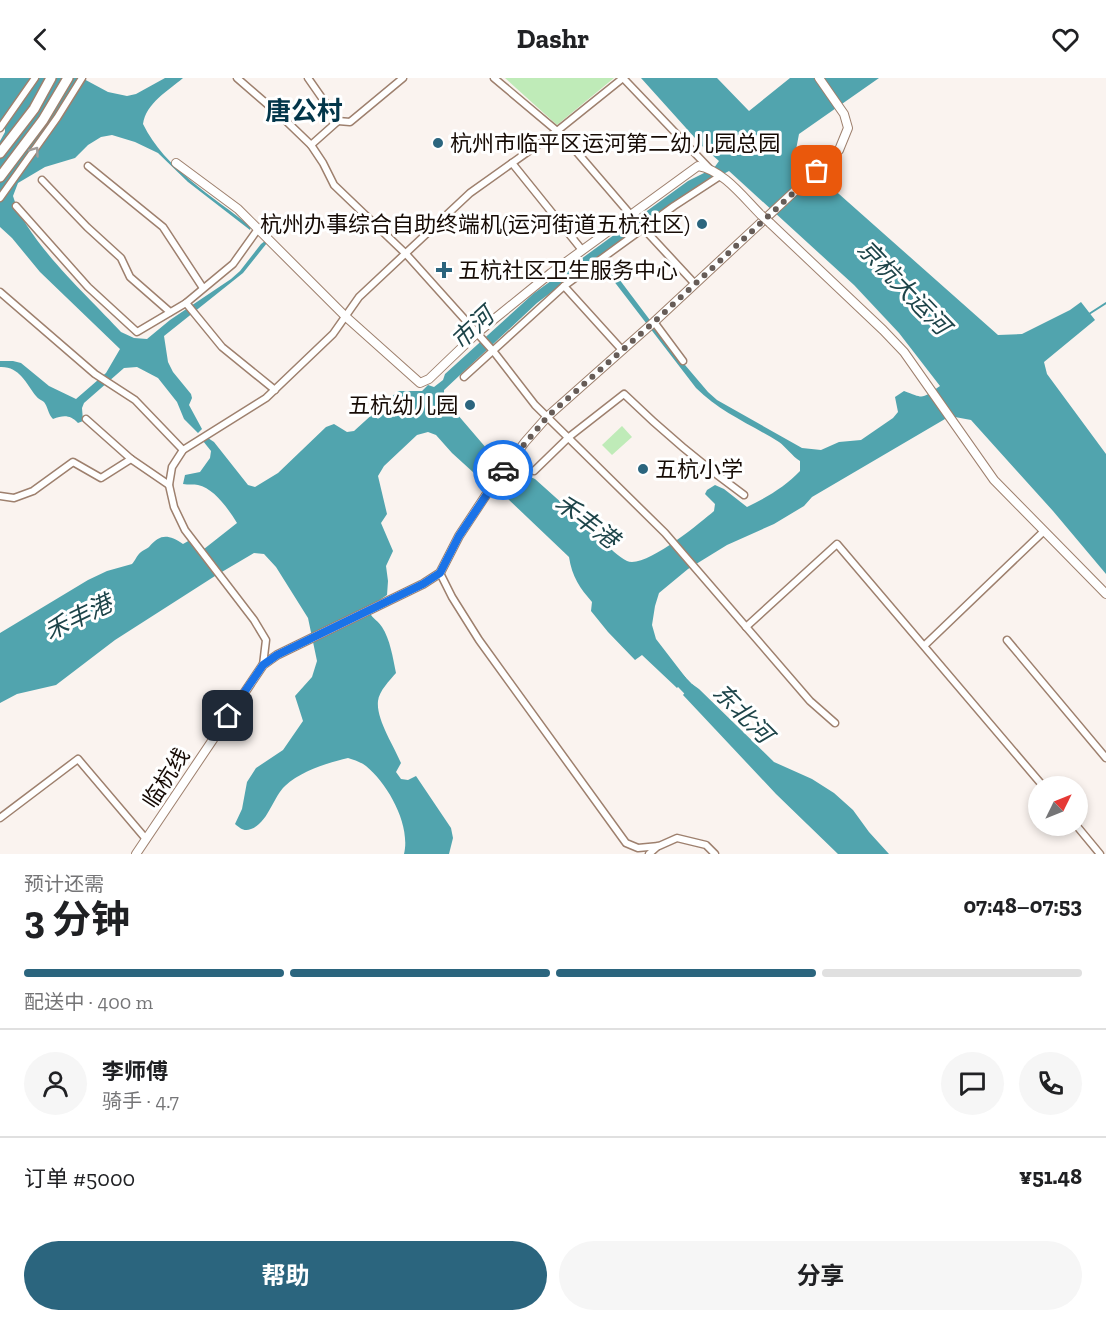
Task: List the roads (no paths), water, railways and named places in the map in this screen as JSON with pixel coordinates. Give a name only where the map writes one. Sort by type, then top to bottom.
[{"type":"main road","points":[[0,153],[34,109],[51,78]]},
{"type":"main road","points":[[0,177],[43,120],[68,78]]},
{"type":"street","points":[[0,128],[35,78]]},
{"type":"street","points":[[0,198],[57,118],[82,78]]},
{"type":"street","points":[[237,78],[311,145],[334,185],[406,254],[494,351],[535,405],[672,542],[810,701],[835,723]]},
{"type":"street","points":[[308,78],[338,121]]},
{"type":"street","points":[[311,145],[338,121],[350,122],[403,78]]},
{"type":"street","points":[[494,78],[557,131],[630,214]]},
{"type":"street","points":[[263,665],[266,640],[185,530],[174,507],[170,485],[172,467],[183,450],[275,390],[333,334],[359,297],[470,193],[557,131],[623,78],[709,168],[770,223],[904,352],[994,480],[1106,594]]},
{"type":"street","points":[[658,846],[638,848],[626,843],[478,640],[440,573],[459,536],[490,489],[548,416],[651,325],[839,150],[848,128],[840,107],[819,78]]},
{"type":"street","points":[[176,163],[238,209],[345,316],[420,383],[429,379],[477,333],[630,214],[698,166],[709,168]]},
{"type":"street","points":[[512,163],[582,250]]},
{"type":"street","points":[[88,166],[163,227],[203,288]]},
{"type":"street","points":[[464,377],[564,286],[674,206],[720,176]]},
{"type":"street","points":[[42,180],[87,227],[121,258],[130,277],[170,312]]},
{"type":"street","points":[[16,206],[88,287],[137,332],[186,303],[233,264],[258,229]]},
{"type":"street","points":[[644,229],[695,284]]},
{"type":"street","points":[[564,286],[622,350]]},
{"type":"street","points":[[0,292],[95,374],[135,400],[183,450]]},
{"type":"street","points":[[186,303],[222,347],[275,390]]},
{"type":"street","points":[[651,325],[683,361]]},
{"type":"street","points":[[534,471],[569,437],[624,394],[701,464],[744,495]]},
{"type":"street","points":[[86,419],[131,459],[170,485]]},
{"type":"street","points":[[0,496],[14,498],[33,491],[73,462],[101,478],[131,459]]},
{"type":"street","points":[[925,645],[1043,532]]},
{"type":"street","points":[[746,627],[837,544],[1035,776]]},
{"type":"street","name":"临杭线","points":[[136,854],[263,665],[277,655],[423,584],[440,573]]},
{"type":"street","points":[[1007,640],[1106,758]]},
{"type":"street","points":[[0,818],[78,759],[146,840]]},
{"type":"street","points":[[1085,836],[1100,854]]},
{"type":"street","points":[[648,854],[658,846],[677,838],[706,845],[715,854]]},
{"type":"water","points":[[0,78],[82,78],[108,92],[127,96],[136,94],[165,78],[183,78],[153,104],[143,124],[152,140],[177,168],[251,227],[250,230],[188,182],[158,153],[135,142],[112,135],[101,137],[88,145],[75,158],[45,167],[18,183],[13,196],[30,231],[44,249],[121,332],[134,338],[147,339],[170,320],[231,279],[261,244],[265,241],[267,243],[243,273],[164,336],[168,362],[191,394],[189,405],[202,429],[198,433],[184,419],[177,402],[158,378],[137,367],[124,368],[84,403],[83,421],[78,423],[67,416],[53,419],[44,402],[37,397],[17,372],[7,367],[0,367],[0,361],[21,363],[49,386],[76,399],[106,373],[120,349],[40,272],[0,227],[0,141],[5,132],[5,125],[0,122]]},
{"type":"water","points":[[641,78],[717,78],[749,111],[790,78],[879,78],[799,134],[795,155],[998,335],[1022,334],[1081,302],[1095,320],[1044,362],[1047,374],[1106,454],[1106,574],[971,420],[955,417],[945,419],[812,497],[804,506],[774,524],[727,545],[688,569],[659,593],[652,625],[656,639],[686,678],[677,688],[642,655],[635,660],[608,632],[591,611],[592,602],[577,582],[569,557],[507,498],[496,493],[452,453],[436,435],[428,432],[417,435],[384,466],[378,476],[387,514],[381,523],[393,551],[386,566],[387,595],[368,608],[387,637],[396,673],[379,697],[378,708],[401,763],[396,772],[401,779],[408,780],[416,776],[451,828],[453,838],[449,854],[404,854],[404,831],[401,818],[390,794],[366,766],[348,758],[315,768],[291,781],[281,791],[257,826],[246,830],[235,824],[242,809],[247,782],[256,768],[283,750],[303,721],[295,696],[312,677],[317,661],[308,618],[276,567],[264,554],[254,553],[215,576],[115,640],[56,685],[17,694],[0,703],[0,633],[88,580],[107,571],[132,564],[140,553],[161,538],[173,538],[183,544],[190,540],[196,549],[204,549],[237,523],[210,490],[198,485],[183,484],[185,475],[200,472],[210,458],[211,451],[203,441],[208,438],[214,442],[248,485],[255,487],[278,473],[326,427],[334,424],[347,432],[354,431],[398,391],[422,391],[428,385],[434,387],[443,380],[445,374],[533,294],[688,181],[714,168],[719,161],[704,148]],"holes":[[[729,171],[854,285],[899,333],[940,386],[923,396],[904,391],[895,397],[898,412],[893,418],[861,440],[839,442],[821,450],[802,448],[717,400],[674,352],[607,263],[603,267],[696,388],[725,411],[779,442],[800,461],[800,471],[775,491],[747,507],[724,489],[715,485],[705,494],[715,504],[714,511],[672,544],[635,562],[627,561],[617,554],[535,479],[499,463],[444,397],[444,390],[537,303],[642,224]]]},
{"type":"water","points":[[692,684],[774,762],[812,779],[834,793],[853,810],[889,854],[838,854],[776,794],[683,695]]},
{"type":"waterway","points":[[1089,314],[1106,303]]},
{"type":"waterway","name":"东北河","points":[[672,672],[699,700]]},
{"type":"place","name":"杭州市临平区运河第二幼儿园总园","points":[[438,143]]},
{"type":"place","name":"杭州办事综合自助终端机(运河街道五杭社区)","points":[[702,224]]},
{"type":"place","name":"五杭社区卫生服务中心","points":[[444,270]]},
{"type":"place","name":"五杭幼儿园","points":[[470,405]]},
{"type":"place","name":"五杭小学","points":[[643,469]]},
{"type":"district","name":"唐公村","points":[[304,111]]},
{"type":"water label","name":"京杭大运河","points":[[904,287]]},
{"type":"water label","name":"市河","points":[[472,328]]},
{"type":"water label","name":"禾丰港","points":[[587,521]]},
{"type":"water label","name":"禾丰港","points":[[78,617]]}]
